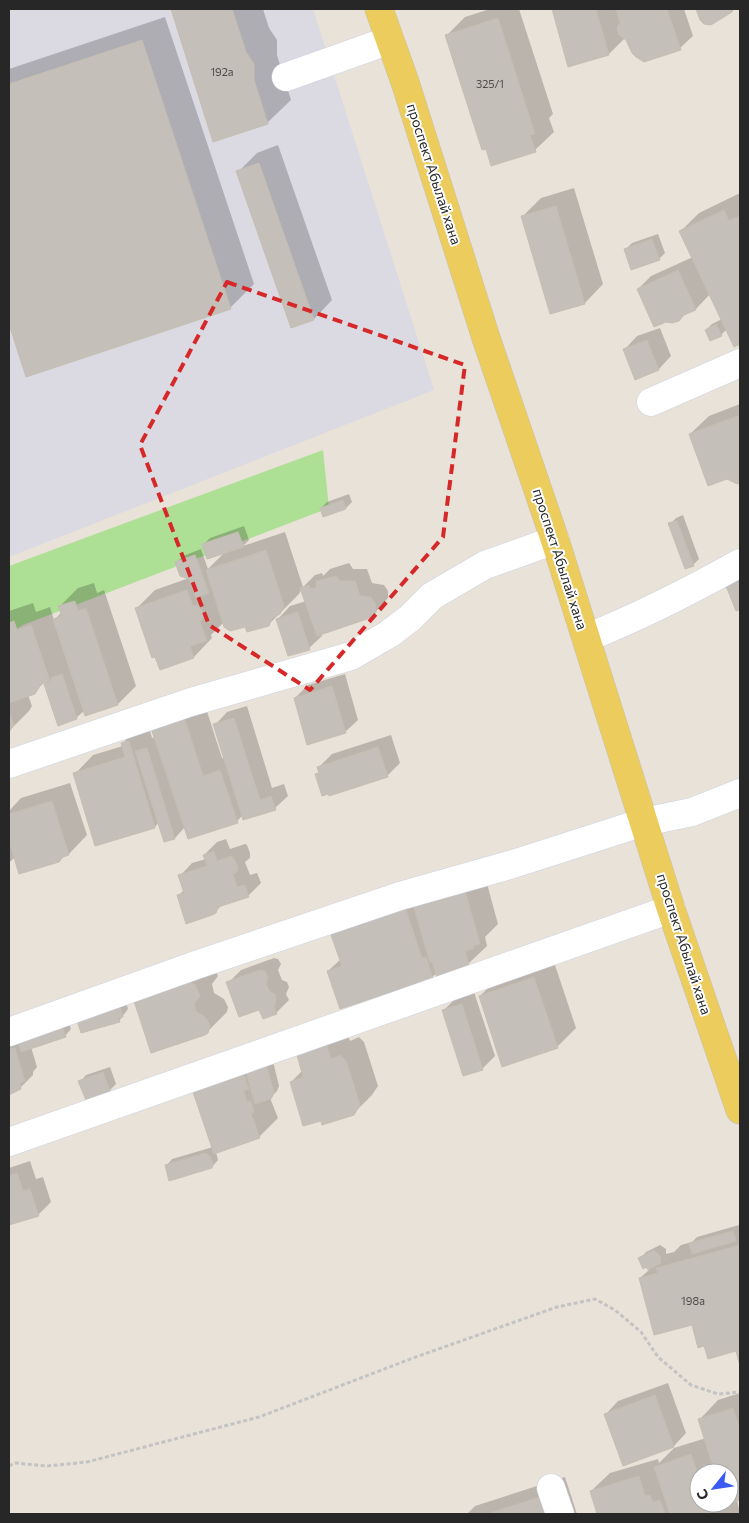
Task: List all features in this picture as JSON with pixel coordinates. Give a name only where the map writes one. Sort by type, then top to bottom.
[{"type":"main road","name":"проспект Абылай хана","points":[[379,9],[405,82],[489,348],[556,540],[671,909],[740,1110]]},
{"type":"street","points":[[286,77],[390,40]]},
{"type":"street","points":[[651,402],[740,363]]},
{"type":"street","points":[[9,764],[191,702],[351,656],[389,634],[410,618],[432,596],[485,565],[556,540]]},
{"type":"street","points":[[586,638],[617,626],[671,600],[740,563]]},
{"type":"street","points":[[9,1032],[196,964],[390,900],[513,864],[644,822],[692,812],[740,793]]},
{"type":"street","points":[[9,1142],[671,909]]},
{"type":"street","points":[[550,1488],[560,1514]]},
{"type":"path","points":[[9,1466],[14,1463],[47,1466],[87,1462],[260,1417],[412,1358],[557,1308],[595,1299],[616,1310],[641,1332],[658,1356],[692,1385],[718,1394],[740,1392]]},
{"type":"highlighted area","points":[[227,282],[465,365],[443,537],[310,690],[209,625],[140,445]]},
{"type":"shaded area","points":[[9,9],[313,9],[434,390],[9,557]]},
{"type":"green space","points":[[323,450],[329,508],[23,625],[9,634],[9,566]]},
{"type":"building","points":[[171,9],[232,9],[246,52],[254,64],[254,80],[268,124],[213,142]]},
{"type":"building","points":[[552,9],[596,9],[609,55],[568,67]]},
{"type":"building","points":[[667,9],[681,50],[644,62],[636,57],[626,40],[619,35],[617,29],[620,23],[616,10]]},
{"type":"building","points":[[696,9],[733,9],[732,12],[711,25],[704,24],[700,20]]},
{"type":"building","points":[[498,18],[535,134],[530,135],[536,152],[491,166],[486,149],[482,150],[445,35]]},
{"type":"building","points":[[142,40],[231,309],[26,377],[9,324],[9,84]]},
{"type":"building","points":[[259,163],[314,320],[291,328],[236,171]]},
{"type":"building","points":[[556,206],[585,304],[550,314],[521,216]]},
{"type":"building","points":[[724,210],[729,221],[740,216],[740,344],[734,347],[679,231]]},
{"type":"building","points":[[652,239],[660,260],[631,270],[624,249]]},
{"type":"building","points":[[678,270],[696,310],[684,315],[679,321],[666,322],[654,327],[637,289]]},
{"type":"building","points":[[716,324],[722,336],[710,341],[705,330]]},
{"type":"building","points":[[647,340],[659,370],[635,380],[623,349]]},
{"type":"building","points":[[740,415],[740,483],[737,484],[727,479],[708,486],[689,434]]},
{"type":"building","points":[[343,500],[346,509],[323,517],[320,508]]},
{"type":"building","points":[[677,521],[694,566],[685,569],[668,523]]},
{"type":"building","points":[[238,532],[244,547],[207,559],[202,544]]},
{"type":"building","points":[[266,550],[284,606],[280,614],[272,618],[269,626],[247,632],[245,627],[230,631],[224,627],[206,570]]},
{"type":"building","points":[[195,555],[209,593],[196,598],[189,579],[180,576],[175,562]]},
{"type":"building","points":[[336,576],[340,581],[355,581],[360,596],[371,597],[376,605],[376,612],[373,617],[317,636],[300,588],[309,585],[311,589],[316,588],[316,581]]},
{"type":"building","points":[[740,581],[740,610],[736,611],[726,586]]},
{"type":"building","points":[[187,590],[193,606],[197,605],[203,612],[204,617],[200,622],[207,641],[190,646],[194,658],[160,670],[155,657],[152,658],[135,608]]},
{"type":"building","points":[[75,601],[78,611],[86,608],[118,705],[85,716],[53,619],[62,616],[58,606]]},
{"type":"building","points":[[298,612],[310,650],[288,656],[276,619]]},
{"type":"building","points":[[14,621],[17,630],[31,625],[50,681],[41,684],[35,694],[9,703],[9,623]]},
{"type":"building","points":[[62,674],[77,719],[58,726],[44,684],[52,681],[51,678]]},
{"type":"building","points":[[332,686],[346,733],[307,745],[294,698]]},
{"type":"building","points":[[9,711],[14,725],[9,732]]},
{"type":"building","points":[[184,717],[203,776],[220,770],[238,823],[188,839],[151,728]]},
{"type":"building","points":[[234,718],[260,800],[271,796],[276,810],[243,820],[213,724]]},
{"type":"building","points":[[129,741],[155,828],[95,846],[73,773],[125,757],[121,743]]},
{"type":"building","points":[[378,747],[388,777],[329,796],[328,794],[322,796],[315,774],[319,773],[317,767]]},
{"type":"building","points":[[147,748],[175,839],[164,842],[135,751]]},
{"type":"building","points":[[52,801],[69,855],[63,857],[59,862],[19,874],[9,841],[9,814]]},
{"type":"building","points":[[214,851],[217,861],[231,856],[234,858],[238,867],[237,872],[233,874],[237,887],[245,885],[249,897],[218,907],[216,913],[186,924],[177,895],[184,893],[178,875],[207,866],[203,855]]},
{"type":"building","points":[[464,887],[480,944],[474,945],[473,949],[465,951],[469,965],[453,970],[454,973],[437,978],[432,962],[430,963],[412,901]]},
{"type":"building","points":[[405,907],[422,958],[426,957],[433,978],[340,1009],[327,971],[342,966],[330,932]]},
{"type":"building","points":[[260,970],[265,971],[268,978],[266,984],[270,992],[275,994],[274,1007],[277,1014],[263,1019],[259,1010],[239,1017],[226,982]]},
{"type":"building","points":[[534,977],[558,1048],[502,1067],[479,996]]},
{"type":"building","points":[[187,980],[195,985],[200,996],[194,1004],[196,1011],[206,1018],[210,1026],[208,1033],[151,1053],[133,998]]},
{"type":"building","points":[[119,1004],[123,1017],[118,1018],[120,1022],[81,1033],[76,1017]]},
{"type":"building","points":[[462,1004],[483,1070],[463,1076],[442,1010]]},
{"type":"building","points":[[61,1023],[66,1037],[21,1052],[17,1038]]},
{"type":"building","points":[[327,1046],[331,1059],[340,1055],[346,1061],[360,1105],[354,1115],[322,1125],[321,1121],[303,1126],[290,1082],[303,1077],[297,1055]]},
{"type":"building","points":[[15,1048],[25,1081],[20,1083],[21,1089],[9,1095],[9,1049]]},
{"type":"building","points":[[267,1067],[274,1093],[271,1099],[255,1104],[246,1072]]},
{"type":"building","points":[[103,1072],[110,1091],[86,1100],[78,1081]]},
{"type":"building","points":[[244,1075],[249,1089],[244,1091],[247,1102],[251,1101],[254,1112],[251,1113],[260,1138],[214,1154],[193,1092]]},
{"type":"building","points":[[205,1153],[210,1156],[213,1163],[212,1168],[169,1181],[165,1165]]},
{"type":"building","points":[[17,1173],[23,1191],[30,1189],[39,1216],[9,1225],[9,1176]]},
{"type":"building","points":[[733,1231],[736,1241],[692,1254],[689,1243]]},
{"type":"building","points":[[740,1245],[740,1366],[736,1351],[708,1359],[704,1346],[698,1348],[692,1325],[654,1335],[639,1278],[658,1273],[656,1268]]},
{"type":"building","points":[[654,1250],[660,1256],[661,1263],[648,1270],[646,1267],[643,1269],[638,1258]]},
{"type":"building","points":[[655,1395],[674,1447],[623,1466],[604,1414]]},
{"type":"building","points":[[733,1408],[740,1429],[740,1500],[739,1463],[712,1463],[698,1419]]},
{"type":"building","points":[[691,1454],[694,1463],[689,1463],[689,1513],[712,1514],[670,1514],[654,1467]]},
{"type":"building","points":[[639,1476],[645,1496],[650,1495],[653,1502],[660,1500],[665,1514],[597,1514],[590,1491]]},
{"type":"building","points":[[546,1495],[553,1514],[487,1514]]}]
